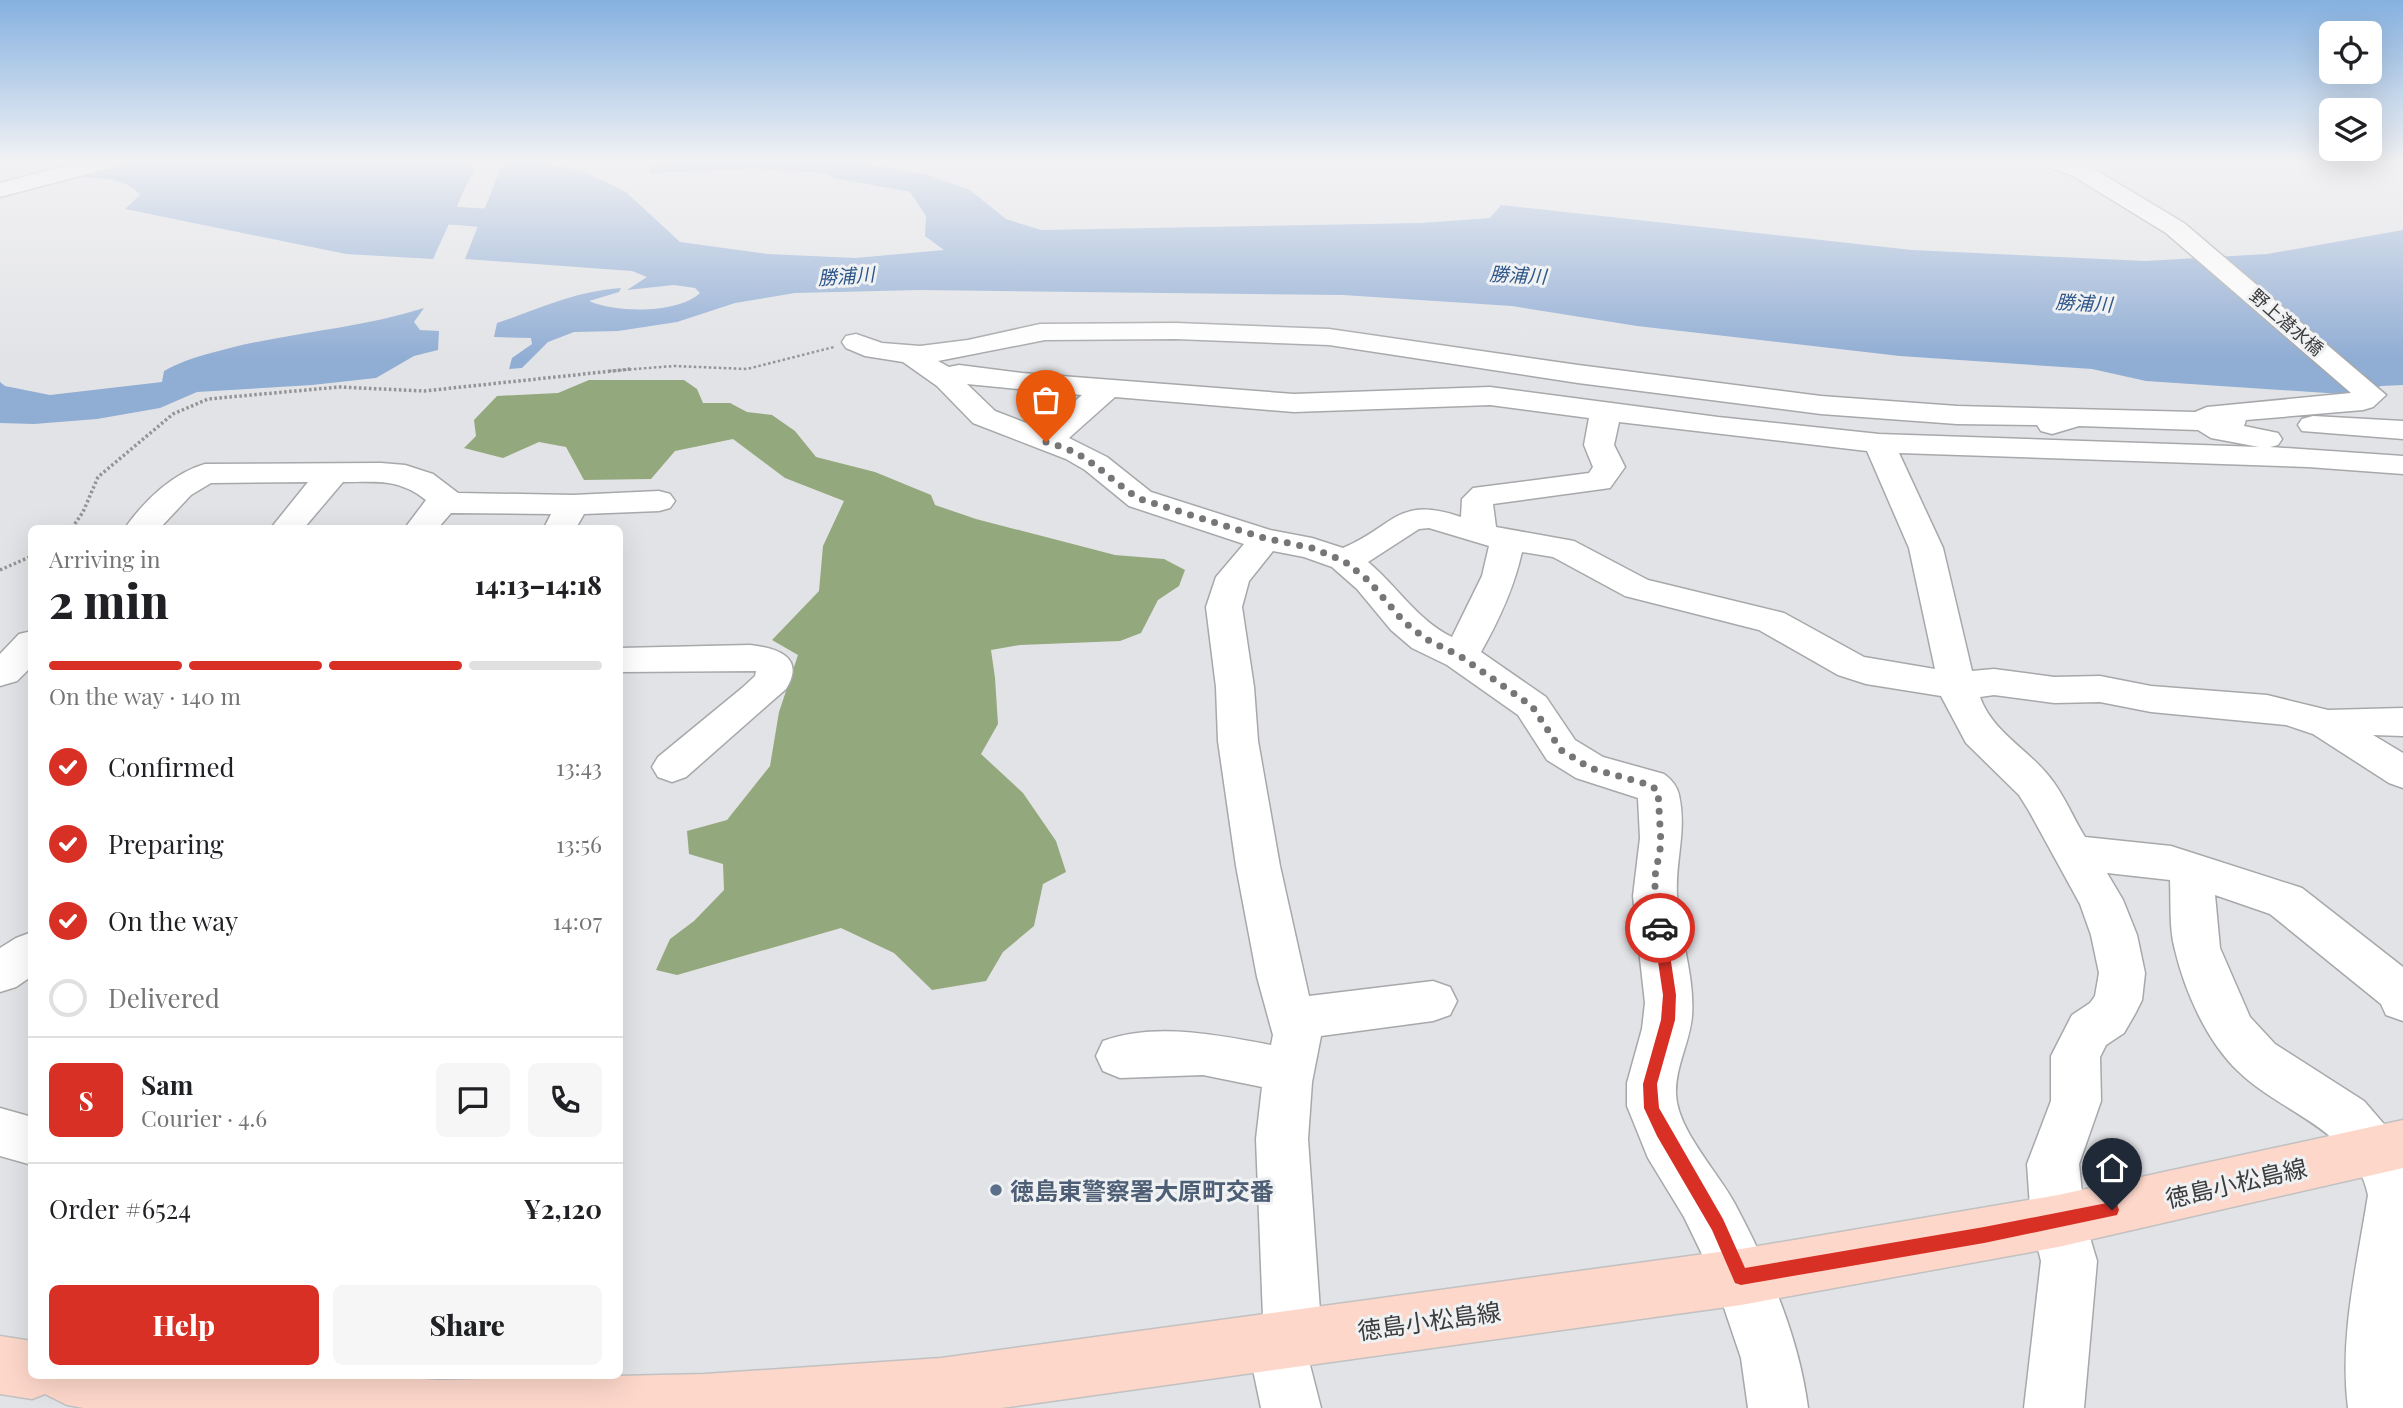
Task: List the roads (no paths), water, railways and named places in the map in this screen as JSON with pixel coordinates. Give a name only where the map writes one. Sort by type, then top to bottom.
[{"type":"main road","name":"徳島小松島線","points":[[443,1408],[703,1406],[941,1387],[1741,1277],[2058,1222],[2390,1147]]},
{"type":"main road","points":[[62,1379],[181,1394],[433,1408]]},
{"type":"street","name":"野上潜水橋","points":[[2174,228],[2371,395],[2363,401],[2298,405],[2207,416],[2206,422]]},
{"type":"street","points":[[856,342],[873,351],[911,354],[990,343],[1040,332],[1176,331],[1301,335],[1363,340],[1578,374],[1821,405],[1957,415],[2403,430]]},
{"type":"street","points":[[911,354],[915,360],[944,376],[967,404],[984,417],[1090,459],[1123,489],[1140,499],[1264,538],[1312,548],[1344,561],[1369,581],[1404,622],[1426,639],[1460,656],[1532,706],[1561,750],[1590,768],[1650,785],[1658,791],[1661,844],[1655,876],[1655,899],[1670,995],[1668,1020],[1650,1084],[1652,1108],[1662,1131],[1718,1224],[1741,1277],[1768,1354],[1778,1408]]},
{"type":"street","points":[[944,376],[959,374],[1022,382],[1294,403],[1490,396],[1886,443],[2308,458],[2403,465]]},
{"type":"street","points":[[1046,442],[1108,388]]},
{"type":"street","points":[[1460,656],[1480,621],[1499,576],[1494,537],[1476,509],[1478,499],[1484,495],[1598,481],[1609,467],[1599,446],[1606,410]]},
{"type":"street","points":[[1886,443],[2019,433],[2077,417]]},
{"type":"street","points":[[2206,422],[2222,432],[2403,454]]},
{"type":"street","points":[[1886,443],[1926,548],[1956,686],[1964,707],[1980,733],[2033,784],[2047,804],[2101,900],[2114,935],[2122,974],[2118,1000],[2107,1018],[2089,1030],[2075,1056],[2076,1101],[2053,1164],[2058,1222],[2069,1261],[2054,1408]]},
{"type":"street","points":[[290,525],[334,472]]},
{"type":"street","points":[[145,525],[180,488],[205,474],[334,472],[405,475],[438,491],[444,500],[462,505],[566,517],[659,501]]},
{"type":"street","points":[[423,525],[444,500]]},
{"type":"street","points":[[1344,561],[1365,551],[1410,520],[1433,518],[1494,537],[1562,548],[1637,588],[1771,621],[1858,669],[1956,686],[1994,682],[2054,690],[2100,689],[2151,699],[2278,710],[2327,724],[2403,773]]},
{"type":"street","points":[[1264,538],[1247,564],[1233,577],[1224,607],[1235,687],[1238,741],[1258,866],[1280,976],[1297,1035],[1289,1071],[1282,1139],[1284,1340],[1291,1408]]},
{"type":"street","points":[[12,672],[28,649]]},
{"type":"street","points":[[623,660],[750,657],[765,659],[775,667],[773,680],[756,697],[672,767]]},
{"type":"street","points":[[2327,724],[2403,722]]},
{"type":"street","points":[[2073,852],[2171,863],[2286,901],[2400,992],[2403,1001]]},
{"type":"street","points":[[2191,869],[2197,948],[2213,991],[2233,1032],[2258,1059],[2390,1147],[2390,1172],[2395,1195],[2374,1338],[2374,1375],[2378,1408]]},
{"type":"street","points":[[0,974],[28,954]]},
{"type":"street","points":[[1294,1019],[1433,1001]]},
{"type":"street","points":[[1120,1056],[1203,1053],[1289,1071]]},
{"type":"street","points":[[0,1132],[28,1140]]},
{"type":"water","points":[[217,228],[447,228],[433,259],[346,254]]},
{"type":"water","name":"勝浦川","points":[[477,228],[665,228],[680,242],[768,254],[855,258],[944,250],[925,236],[925,228],[1034,228],[1041,230],[1708,228],[1912,250],[2145,261],[2267,254],[2403,230],[2403,385],[2381,386],[2357,395],[2146,381],[2092,369],[1900,356],[1637,326],[1512,306],[1343,295],[920,290],[795,293],[735,303],[677,322],[618,331],[574,332],[548,342],[522,368],[509,369],[512,358],[532,344],[531,338],[494,337],[497,323],[557,301],[603,290],[621,288],[619,292],[589,301],[630,309],[677,305],[700,293],[695,288],[674,285],[627,290],[647,277],[632,271],[465,259]]},
{"type":"water","points":[[424,308],[414,322],[420,330],[439,331],[438,350],[414,356],[376,378],[197,392],[160,408],[97,419],[34,424],[0,423],[0,382],[5,386],[50,395],[162,382],[164,371],[205,355]]},
{"type":"place","name":"徳島東警察署大原町交番","points":[[996,1190]]}]
